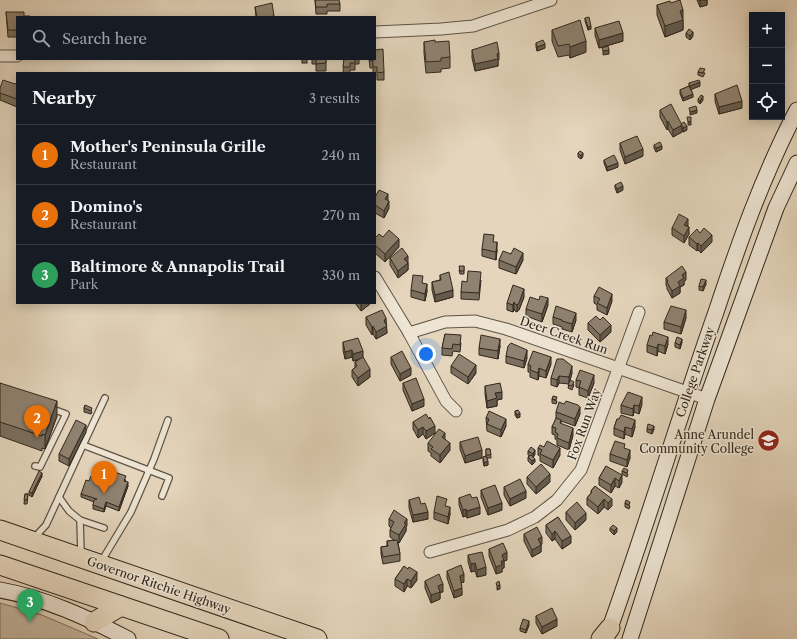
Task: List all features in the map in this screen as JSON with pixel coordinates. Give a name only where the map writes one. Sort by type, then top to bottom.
[{"type":"highway","name":"Governor Ritchie Highway","points":[[0,530],[317,639]]},
{"type":"highway","points":[[0,542],[100,577],[149,581]]},
{"type":"highway","points":[[0,565],[219,639]]},
{"type":"highway","points":[[94,622],[121,606]]},
{"type":"main road","name":"College Parkway","points":[[605,635],[687,392],[759,190],[779,144],[797,110]]},
{"type":"main road","name":"College Parkway","points":[[630,639],[707,399],[776,208],[797,163]]},
{"type":"main road","points":[[0,590],[36,599],[94,622],[128,639]]},
{"type":"street","points":[[376,32],[473,26],[551,0]]},
{"type":"street","points":[[0,56],[16,56]]},
{"type":"street","points":[[376,279],[410,333],[446,401],[456,411]]},
{"type":"street","name":"Fox Run Way","points":[[430,552],[508,530],[535,517],[557,500],[581,470],[639,312]]},
{"type":"street","name":"Deer Creek Run","points":[[410,333],[445,322],[475,321],[506,329],[707,399]]},
{"type":"lane","points":[[31,541],[46,525],[105,398]]},
{"type":"lane","points":[[35,466],[40,467],[66,414],[44,406]]},
{"type":"lane","points":[[100,564],[131,512],[168,420]]},
{"type":"lane","points":[[83,445],[169,478],[162,496]]},
{"type":"lane","points":[[59,497],[69,511],[80,520],[104,528]]},
{"type":"lane","points":[[80,520],[81,558]]},
{"type":"shaded area","points":[[0,603],[42,615],[98,639],[0,639]]},
{"type":"building","points":[[315,0],[339,0],[340,4],[327,4],[327,7],[316,7]]},
{"type":"building","points":[[680,0],[683,10],[680,11],[683,20],[665,26],[657,5]]},
{"type":"building","points":[[272,3],[274,16],[257,16],[255,7]]},
{"type":"building","points":[[6,12],[24,12],[24,16],[16,16],[16,30],[8,30]]},
{"type":"building","points":[[589,17],[591,26],[588,27],[585,18]]},
{"type":"building","points":[[580,20],[586,41],[570,47],[569,44],[558,46],[552,30]]},
{"type":"building","points":[[619,21],[623,33],[599,40],[595,28]]},
{"type":"building","points":[[689,29],[693,32],[690,36],[686,33]]},
{"type":"building","points":[[435,40],[435,42],[449,41],[450,57],[441,58],[441,61],[426,62],[424,42]]},
{"type":"building","points":[[543,40],[545,44],[537,47],[536,43]]},
{"type":"building","points":[[497,42],[499,53],[497,54],[498,59],[475,64],[472,50]]},
{"type":"building","points":[[608,46],[609,50],[603,51],[602,48]]},
{"type":"building","points":[[383,49],[384,72],[377,73],[377,67],[373,67],[373,60],[376,60],[376,50]]},
{"type":"building","points":[[316,60],[326,60],[326,63],[316,64]]},
{"type":"building","points":[[344,60],[355,60],[355,63],[350,63],[350,67],[343,67]]},
{"type":"building","points":[[700,68],[705,69],[703,73],[698,72]]},
{"type":"building","points":[[3,80],[16,83],[16,99],[0,93]]},
{"type":"building","points":[[699,80],[700,82],[690,86],[689,83]]},
{"type":"building","points":[[737,85],[742,101],[719,107],[715,94]]},
{"type":"building","points":[[689,86],[693,94],[683,98],[680,90]]},
{"type":"building","points":[[701,95],[703,96],[700,101],[698,99]]},
{"type":"building","points":[[671,104],[682,125],[673,130],[660,110]]},
{"type":"building","points":[[696,106],[697,110],[690,112],[689,108]]},
{"type":"building","points":[[687,117],[691,117],[691,121],[688,122]]},
{"type":"building","points":[[684,122],[687,126],[683,128],[681,124]]},
{"type":"building","points":[[637,136],[643,149],[625,157],[620,143]]},
{"type":"building","points":[[660,142],[662,146],[656,148],[654,145]]},
{"type":"building","points":[[580,151],[583,153],[581,156],[578,153]]},
{"type":"building","points":[[614,155],[618,163],[607,167],[604,160]]},
{"type":"building","points":[[621,182],[623,186],[617,189],[615,185]]},
{"type":"building","points":[[379,190],[388,194],[385,199],[389,201],[384,211],[376,206],[376,195]]},
{"type":"building","points":[[679,214],[688,219],[684,225],[689,227],[684,236],[672,228]]},
{"type":"building","points":[[704,228],[712,235],[701,246],[689,237],[697,229],[700,233]]},
{"type":"building","points":[[389,230],[399,239],[385,254],[376,246],[376,237],[379,234],[383,237]]},
{"type":"building","points":[[484,234],[494,235],[493,242],[497,242],[496,252],[482,249]]},
{"type":"building","points":[[402,248],[408,256],[404,259],[408,263],[398,271],[390,258]]},
{"type":"building","points":[[514,248],[523,253],[516,267],[499,260],[503,251],[511,254]]},
{"type":"building","points":[[459,266],[464,266],[464,271],[460,271]]},
{"type":"building","points":[[682,266],[686,272],[682,275],[684,278],[678,282],[680,286],[672,291],[666,278]]},
{"type":"building","points":[[468,271],[481,272],[479,293],[461,292],[462,281],[467,282]]},
{"type":"building","points":[[449,272],[453,290],[435,295],[432,282],[441,280],[440,275]]},
{"type":"building","points":[[413,275],[423,276],[422,283],[427,284],[425,294],[411,290]]},
{"type":"building","points":[[701,279],[706,280],[703,287],[699,286]]},
{"type":"building","points":[[513,285],[524,289],[517,305],[514,302],[513,305],[507,303]]},
{"type":"building","points":[[599,287],[612,294],[607,308],[597,303],[600,299],[594,296]]},
{"type":"building","points":[[540,296],[548,298],[542,314],[526,309],[530,297],[539,300]]},
{"type":"building","points":[[556,306],[576,313],[572,324],[553,317]]},
{"type":"building","points":[[671,306],[686,310],[681,327],[664,322]]},
{"type":"building","points":[[382,310],[386,318],[384,321],[387,326],[376,332],[366,317]]},
{"type":"building","points":[[596,316],[600,320],[603,317],[611,325],[600,335],[588,323]]},
{"type":"building","points":[[653,332],[668,337],[665,346],[658,344],[657,348],[647,345],[650,335],[652,336]]},
{"type":"building","points":[[445,334],[461,335],[460,345],[453,344],[452,349],[442,348]]},
{"type":"building","points":[[481,335],[500,339],[498,351],[479,348]]},
{"type":"building","points":[[677,337],[682,339],[680,345],[675,343]]},
{"type":"building","points":[[358,338],[363,351],[353,354],[352,350],[345,352],[343,342]]},
{"type":"building","points":[[511,343],[527,350],[524,361],[506,356],[508,346]]},
{"type":"building","points":[[402,351],[411,368],[400,374],[391,357]]},
{"type":"building","points":[[533,351],[551,357],[546,371],[539,368],[538,373],[530,370],[531,366],[528,364]]},
{"type":"building","points":[[459,354],[476,365],[468,377],[451,366]]},
{"type":"building","points":[[363,357],[370,369],[358,378],[352,370],[357,366],[355,362]]},
{"type":"building","points":[[557,359],[563,359],[572,366],[569,377],[559,376],[557,380],[551,378]]},
{"type":"building","points":[[580,370],[594,375],[588,391],[579,387],[581,381],[576,380]]},
{"type":"building","points":[[416,378],[424,399],[412,404],[403,383]]},
{"type":"building","points":[[570,380],[574,382],[572,386],[568,385]]},
{"type":"building","points":[[0,383],[57,401],[45,435],[42,434],[42,436],[0,422]]},
{"type":"building","points":[[500,383],[502,392],[495,393],[497,398],[487,401],[485,386]]},
{"type":"building","points":[[628,392],[642,397],[639,406],[634,405],[633,409],[621,405]]},
{"type":"building","points":[[553,396],[557,397],[556,400],[552,399]]},
{"type":"building","points":[[566,401],[580,407],[575,419],[556,412],[559,402],[564,404]]},
{"type":"building","points":[[85,405],[92,408],[91,411],[84,408]]},
{"type":"building","points":[[518,410],[520,413],[517,415],[515,411]]},
{"type":"building","points":[[489,411],[506,419],[501,430],[487,424],[489,419],[486,418]]},
{"type":"building","points":[[426,414],[429,419],[430,417],[435,426],[426,431],[423,427],[418,430],[413,422]]},
{"type":"building","points":[[621,415],[635,420],[632,429],[625,427],[624,432],[614,428],[617,419],[619,419]]},
{"type":"building","points":[[556,418],[561,420],[560,423],[573,428],[569,443],[557,438],[558,434],[555,432],[556,428],[552,427]]},
{"type":"building","points":[[76,420],[86,425],[69,459],[59,454]]},
{"type":"building","points":[[648,424],[654,426],[652,430],[647,429]]},
{"type":"building","points":[[439,429],[445,433],[442,437],[450,443],[440,455],[431,449],[433,447],[428,443]]},
{"type":"building","points":[[478,437],[482,450],[465,456],[460,442]]},
{"type":"building","points":[[547,441],[560,448],[553,460],[540,454],[542,450],[538,448],[540,445],[544,447]]},
{"type":"building","points":[[615,441],[625,444],[624,448],[630,450],[627,460],[610,454]]},
{"type":"building","points":[[531,447],[535,450],[533,454],[528,451]]},
{"type":"building","points":[[486,449],[490,449],[491,455],[486,455]]},
{"type":"building","points":[[531,455],[535,459],[532,461],[528,457]]},
{"type":"building","points":[[486,456],[488,461],[484,463],[483,457]]},
{"type":"building","points":[[541,464],[550,474],[536,487],[527,477]]},
{"type":"building","points":[[606,466],[622,475],[619,481],[615,478],[611,485],[599,478]]},
{"type":"building","points":[[624,468],[628,470],[627,473],[622,471]]},
{"type":"building","points":[[106,469],[126,476],[124,481],[128,482],[119,507],[106,502],[104,509],[93,505],[94,500],[97,499],[81,494],[86,480],[89,481],[91,476],[97,478],[98,474],[103,476]]},
{"type":"building","points":[[39,471],[42,473],[32,493],[29,492]]},
{"type":"building","points":[[520,479],[526,491],[510,499],[504,487]]},
{"type":"building","points":[[495,485],[502,503],[488,508],[481,490]]},
{"type":"building","points":[[595,486],[612,499],[608,503],[604,499],[598,507],[587,498]]},
{"type":"building","points":[[25,494],[28,494],[27,500],[24,500]]},
{"type":"building","points":[[470,494],[472,498],[477,497],[480,507],[467,511],[466,509],[463,510],[459,498]]},
{"type":"building","points":[[437,496],[447,499],[445,506],[450,507],[448,517],[434,512]]},
{"type":"building","points":[[419,497],[421,504],[425,503],[428,512],[413,515],[409,500]]},
{"type":"building","points":[[626,500],[630,502],[629,505],[625,503]]},
{"type":"building","points":[[577,502],[586,513],[575,523],[566,512]]},
{"type":"building","points":[[394,510],[407,519],[404,523],[406,524],[399,535],[390,530],[394,522],[389,519]]},
{"type":"building","points":[[558,517],[571,536],[562,541],[555,531],[552,534],[546,525]]},
{"type":"building","points":[[613,525],[617,528],[614,531],[610,528]]},
{"type":"building","points":[[537,527],[542,537],[538,539],[541,545],[532,550],[524,534]]},
{"type":"building","points":[[397,540],[400,554],[383,557],[381,547],[388,546],[387,541]]},
{"type":"building","points":[[503,543],[507,552],[502,555],[504,561],[501,561],[502,565],[496,567],[489,549]]},
{"type":"building","points":[[482,552],[486,567],[477,570],[475,563],[471,564],[468,555]]},
{"type":"building","points":[[461,565],[464,574],[460,576],[462,588],[454,591],[447,571]]},
{"type":"building","points":[[404,566],[417,572],[411,581],[407,579],[404,584],[395,579]]},
{"type":"building","points":[[439,574],[443,584],[438,586],[440,592],[431,595],[425,581]]},
{"type":"building","points":[[499,581],[500,585],[497,586],[496,583]]},
{"type":"building","points":[[552,608],[557,619],[542,627],[536,616]]},
{"type":"building","points":[[523,619],[529,621],[526,630],[520,628]]},
{"type":"place","name":"Domino's","points":[[37,438]]},
{"type":"place","name":"Anne Arundel Community College","points":[[769,441]]},
{"type":"place","name":"Mother's Peninsula Grille","points":[[104,494]]},
{"type":"place","name":"Baltimore & Annapolis Trail","points":[[30,622]]}]
